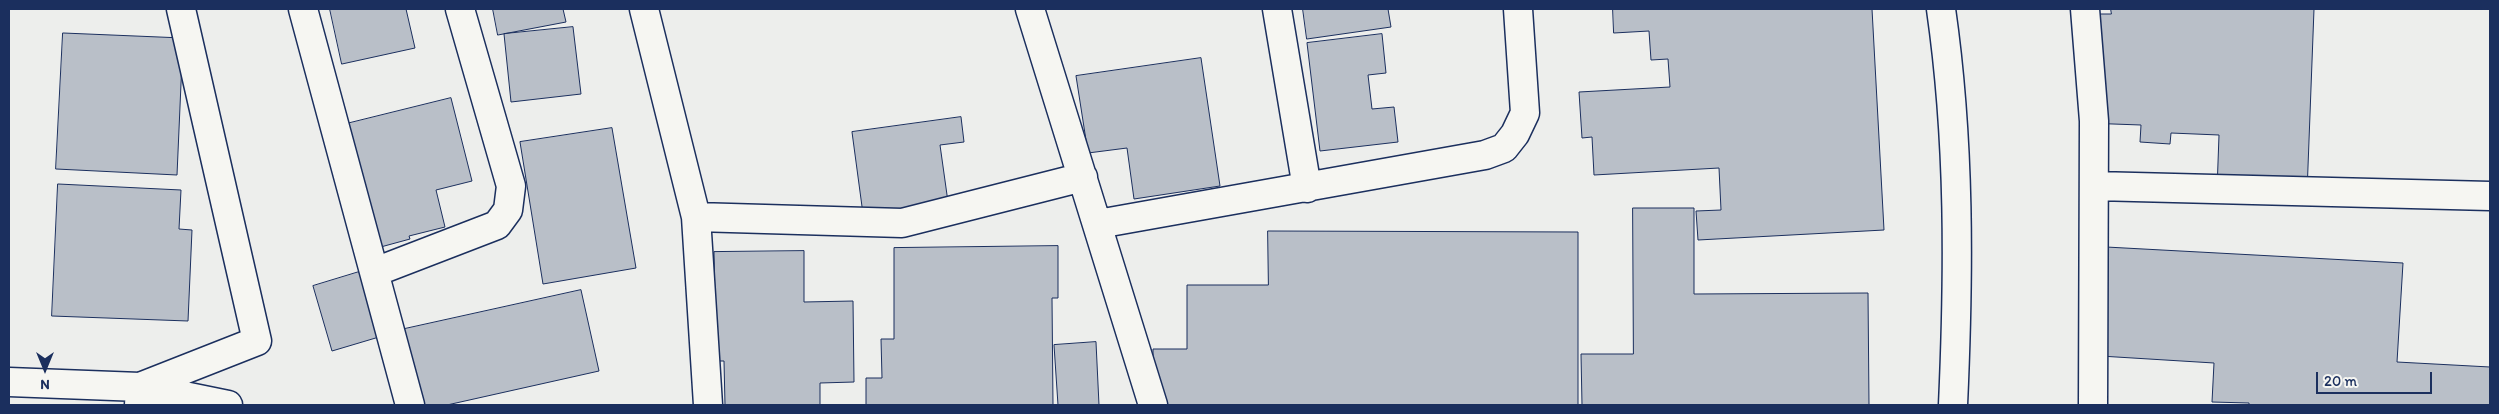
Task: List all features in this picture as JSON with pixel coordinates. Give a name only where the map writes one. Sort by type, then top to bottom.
[{"type":"street","points":[[140,396],[256,341],[181,9]]},
{"type":"street","points":[[303,9],[376,272],[410,405]]},
{"type":"street","points":[[376,272],[496,225],[508,210],[512,186],[460,9]]},
{"type":"street","points":[[644,9],[696,217],[708,405]]},
{"type":"street","points":[[1030,9],[1154,405]]},
{"type":"street","points":[[1277,9],[1307,188]]},
{"type":"street","points":[[1098,224],[1485,155],[1504,148],[1515,134],[1525,113],[1518,9]]},
{"type":"street","points":[[1941,9],[1948,56],[1956,157],[1958,293],[1953,405]]},
{"type":"street","points":[[2084,9],[2094,121],[2093,405]]},
{"type":"street","points":[[696,217],[902,222],[1083,177]]},
{"type":"street","points":[[2094,186],[2490,196]]},
{"type":"street","points":[[9,382],[228,405]]},
{"type":"building","points":[[330,9],[406,9],[415,48],[342,64]]},
{"type":"building","points":[[493,9],[563,9],[566,22],[498,35]]},
{"type":"building","points":[[1303,9],[1388,9],[1391,27],[1307,39]]},
{"type":"building","points":[[1613,9],[1872,9],[1884,230],[1698,240],[1696,211],[1721,210],[1719,168],[1594,175],[1592,137],[1582,138],[1579,92],[1670,87],[1668,59],[1651,60],[1649,31],[1614,33]]},
{"type":"building","points":[[2111,9],[2314,9],[2307,193],[2217,190],[2219,135],[2171,133],[2170,144],[2140,142],[2141,125],[2085,123],[2089,14],[2111,14]]},
{"type":"building","points":[[573,27],[581,94],[511,102],[504,34]]},
{"type":"building","points":[[63,33],[183,38],[177,175],[56,169]]},
{"type":"building","points":[[1382,34],[1386,73],[1368,75],[1372,109],[1394,107],[1398,142],[1320,151],[1307,43]]},
{"type":"building","points":[[1201,58],[1220,186],[1134,199],[1127,148],[1088,153],[1076,76]]},
{"type":"building","points":[[451,98],[472,181],[436,190],[445,227],[409,236],[410,239],[377,248],[346,124]]},
{"type":"building","points":[[961,117],[964,142],[940,145],[948,202],[863,214],[852,132]]},
{"type":"building","points":[[612,128],[636,268],[543,284],[520,142]]},
{"type":"building","points":[[58,184],[181,190],[179,229],[192,230],[188,321],[52,316]]},
{"type":"building","points":[[1633,208],[1694,208],[1694,294],[1868,293],[1869,405],[1582,405],[1581,354],[1633,354]]},
{"type":"building","points":[[1268,231],[1578,232],[1578,405],[1153,405],[1153,349],[1187,349],[1187,285],[1268,285]]},
{"type":"building","points":[[1058,246],[1058,298],[1052,298],[1053,405],[866,405],[866,378],[882,378],[881,339],[894,339],[894,248]]},
{"type":"building","points":[[2106,247],[2403,263],[2397,362],[2490,367],[2490,405],[2249,405],[2249,403],[2212,402],[2214,363],[2100,356]]},
{"type":"building","points":[[804,251],[804,302],[853,301],[854,382],[820,383],[820,405],[725,405],[724,361],[716,361],[714,252]]},
{"type":"building","points":[[359,272],[379,337],[332,351],[313,286]]},
{"type":"building","points":[[581,290],[599,371],[447,405],[407,405],[391,332]]},
{"type":"building","points":[[1096,342],[1099,405],[1058,405],[1054,345]]}]
